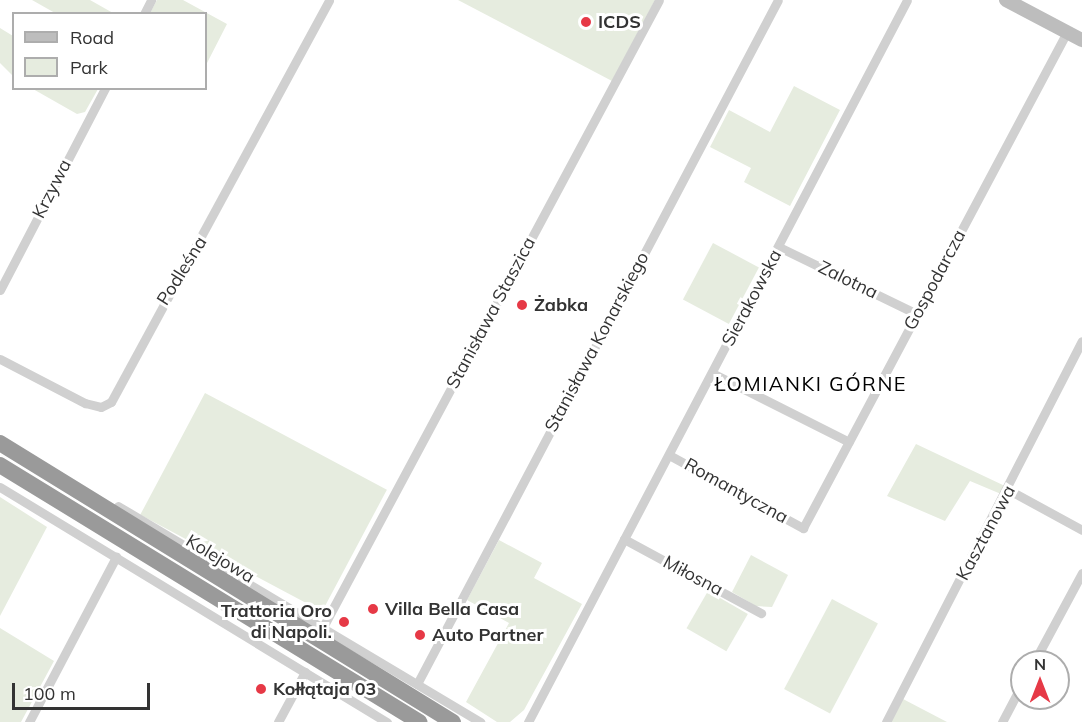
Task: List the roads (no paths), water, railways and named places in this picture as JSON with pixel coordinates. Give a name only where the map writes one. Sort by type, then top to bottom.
[{"type":"highway","name":"Kolejowa","points":[[0,443],[79,496],[453,722]]},
{"type":"highway","name":"Kolejowa","points":[[0,465],[420,722]]},
{"type":"highway","points":[[79,496],[118,506]]},
{"type":"street","name":"Podleśna","points":[[0,359],[86,403],[101,407],[111,402],[329,0]]},
{"type":"street","name":"Stanisława Staszica","points":[[323,627],[659,0]]},
{"type":"street","name":"Stanisława Konarskiego","points":[[417,684],[778,0]]},
{"type":"street","name":"Sierakowska","points":[[528,722],[907,0]]},
{"type":"street","points":[[1006,0],[1082,40]]},
{"type":"street","name":"Gospodarcza","points":[[803,528],[1067,32]]},
{"type":"street","name":"Krzywa","points":[[0,290],[104,90]]},
{"type":"street","name":"Zalotna","points":[[779,247],[917,314]]},
{"type":"street","name":"Kasztanowa","points":[[886,722],[1009,490],[1082,341]]},
{"type":"street","points":[[712,373],[849,442]]},
{"type":"street","name":"Romantyczna","points":[[669,454],[803,528]]},
{"type":"street","points":[[0,487],[387,722]]},
{"type":"street","points":[[1009,490],[1082,530]]},
{"type":"street","name":"Kolejowa","points":[[118,506],[480,722]]},
{"type":"street","name":"Miłosna","points":[[624,539],[761,613]]},
{"type":"street","points":[[29,722],[116,557]]},
{"type":"street","points":[[1040,650],[1082,573]]},
{"type":"street","points":[[278,722],[305,672]]},
{"type":"street","points":[[1002,722],[1010,707]]},
{"type":"place","name":"ICDS","points":[[586,22]]},
{"type":"place","name":"Żabka","points":[[522,305]]},
{"type":"place","name":"Villa Bella Casa","points":[[373,609]]},
{"type":"place","name":"Trattoria Oro di Napoli.","points":[[344,622]]},
{"type":"place","name":"Auto Partner","points":[[420,635]]},
{"type":"place","name":"Kołłątaja 03","points":[[261,689]]},
{"type":"district","name":"ŁOMIANKI GÓRNE","points":[[811,383]]}]
